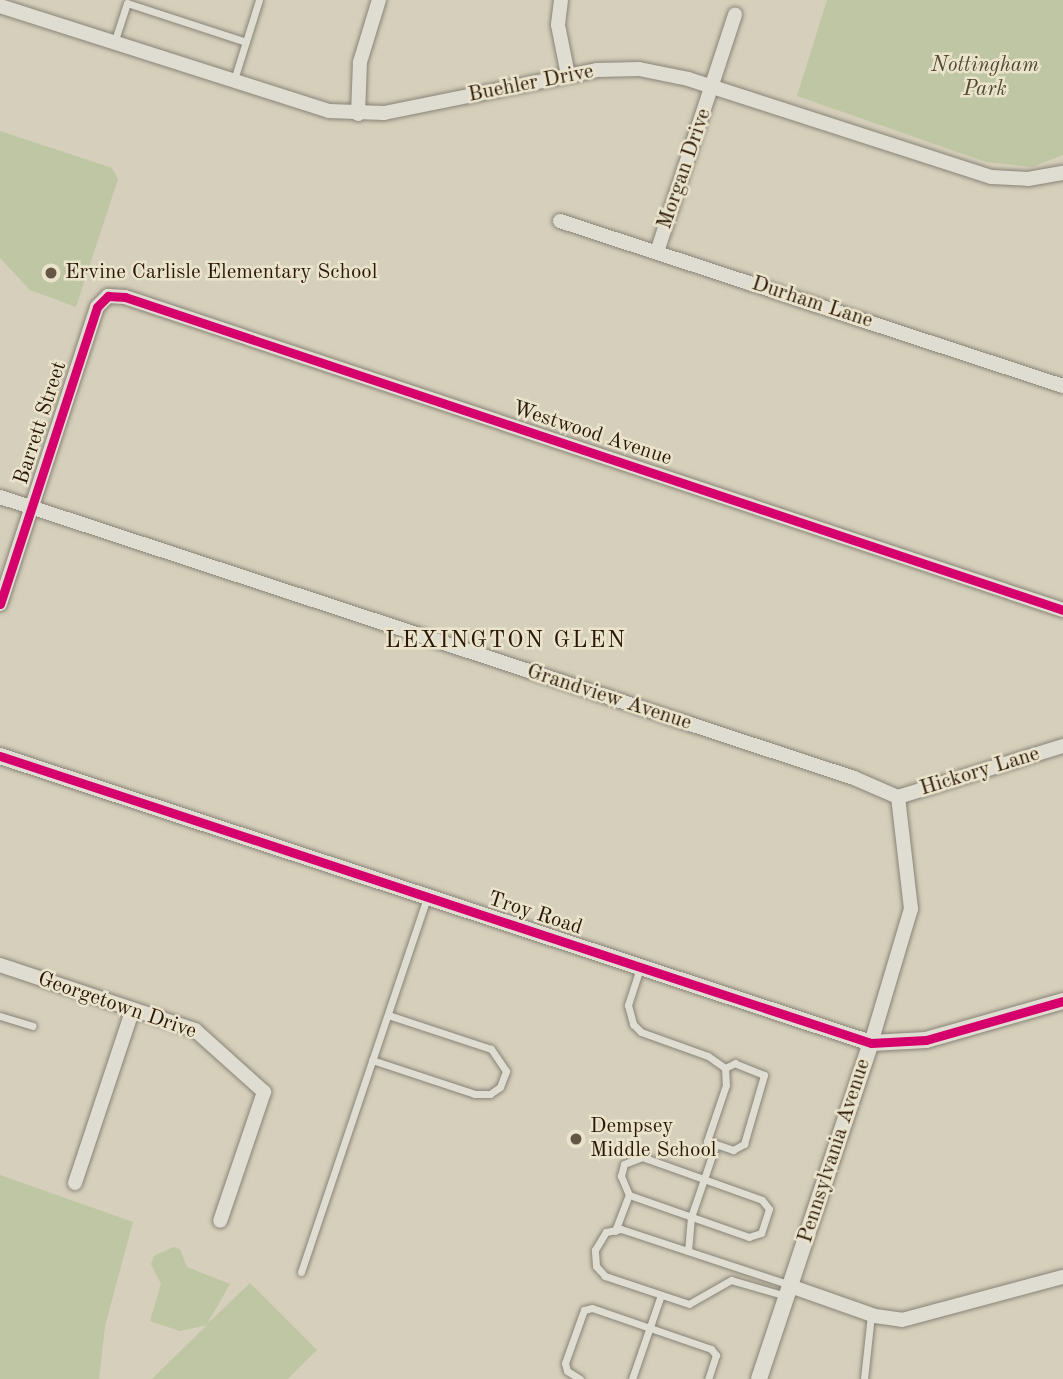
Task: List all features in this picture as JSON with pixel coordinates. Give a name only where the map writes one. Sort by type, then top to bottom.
[{"type":"street","points":[[358,114],[360,61],[379,0]]},
{"type":"street","points":[[561,0],[558,25],[568,75]]},
{"type":"street","name":"Buehler Drive","points":[[0,6],[307,107],[358,114],[412,109],[568,75],[639,69],[712,87],[992,177],[1028,179],[1063,173]]},
{"type":"street","name":"Morgan Drive","points":[[657,252],[735,15]]},
{"type":"street","name":"Durham Lane","points":[[560,221],[1063,386]]},
{"type":"street","name":"Barrett Street","points":[[0,604],[97,307],[108,296]]},
{"type":"street","name":"Westwood Avenue","points":[[108,296],[143,303],[1063,610]]},
{"type":"street","name":"Grandview Avenue","points":[[0,497],[854,778],[898,797]]},
{"type":"street","name":"Hickory Lane","points":[[898,797],[1063,746]]},
{"type":"street","name":"Troy Road","points":[[0,756],[872,1043],[926,1040],[1063,1001]]},
{"type":"street","name":"Pennsylvania Avenue","points":[[759,1379],[872,1043],[911,909],[898,797]]},
{"type":"street","name":"Georgetown Drive","points":[[0,965],[195,1030],[264,1092],[220,1221]]},
{"type":"street","points":[[75,1183],[133,1009]]},
{"type":"street","points":[[788,1291],[871,1315],[902,1320],[922,1317],[1063,1277]]},
{"type":"lane","points":[[233,83],[259,0]]},
{"type":"lane","points":[[114,44],[122,1],[246,42]]},
{"type":"lane","points":[[301,1272],[427,896]]},
{"type":"lane","points":[[640,967],[628,1005],[633,1024],[640,1032],[708,1056],[725,1068]]},
{"type":"lane","points":[[372,1060],[475,1094],[490,1094],[500,1087],[506,1072],[491,1049],[388,1015]]},
{"type":"lane","points":[[0,1016],[32,1026]]},
{"type":"lane","points":[[735,1063],[757,1070],[765,1083],[744,1144],[733,1150],[707,1141],[726,1085],[725,1068],[735,1063]]},
{"type":"lane","points":[[688,1251],[691,1217],[716,1144]]},
{"type":"lane","points":[[615,1231],[629,1195],[621,1176],[624,1164],[631,1158],[687,1171],[703,1181],[762,1200],[769,1209],[761,1233],[749,1237],[629,1195]]},
{"type":"lane","points":[[615,1231],[688,1251],[788,1291],[731,1280],[689,1304],[605,1276],[596,1266],[595,1250],[606,1233],[615,1231]]},
{"type":"lane","points":[[632,1379],[661,1295]]},
{"type":"lane","points":[[580,1379],[567,1371],[565,1363],[584,1310],[592,1308],[711,1349],[716,1355],[708,1379]]},
{"type":"lane","points":[[864,1379],[871,1315]]},
{"type":"green space","name":"Nottingham Park","points":[[827,0],[1063,0],[1063,155],[1032,167],[986,162],[797,96]]},
{"type":"green space","points":[[0,131],[112,168],[118,179],[76,307],[30,290],[0,258]]},
{"type":"green space","points":[[0,1175],[133,1222],[105,1326],[99,1379],[0,1379]]},
{"type":"green space","points":[[173,1247],[180,1249],[187,1267],[230,1284],[207,1324],[250,1283],[317,1350],[288,1379],[152,1379],[207,1325],[180,1331],[150,1321],[161,1284],[151,1264],[154,1256]]},
{"type":"cycle path","points":[[0,604],[97,307],[108,296],[125,297],[1063,610]]},
{"type":"cycle path","points":[[0,756],[871,1043],[926,1040],[1063,1001]]},
{"type":"place","name":"Ervine Carlisle Elementary School","points":[[51,273]]},
{"type":"place","name":"Dempsey Middle School","points":[[576,1139]]},
{"type":"district","name":"LEXINGTON GLEN","points":[[506,641]]}]
